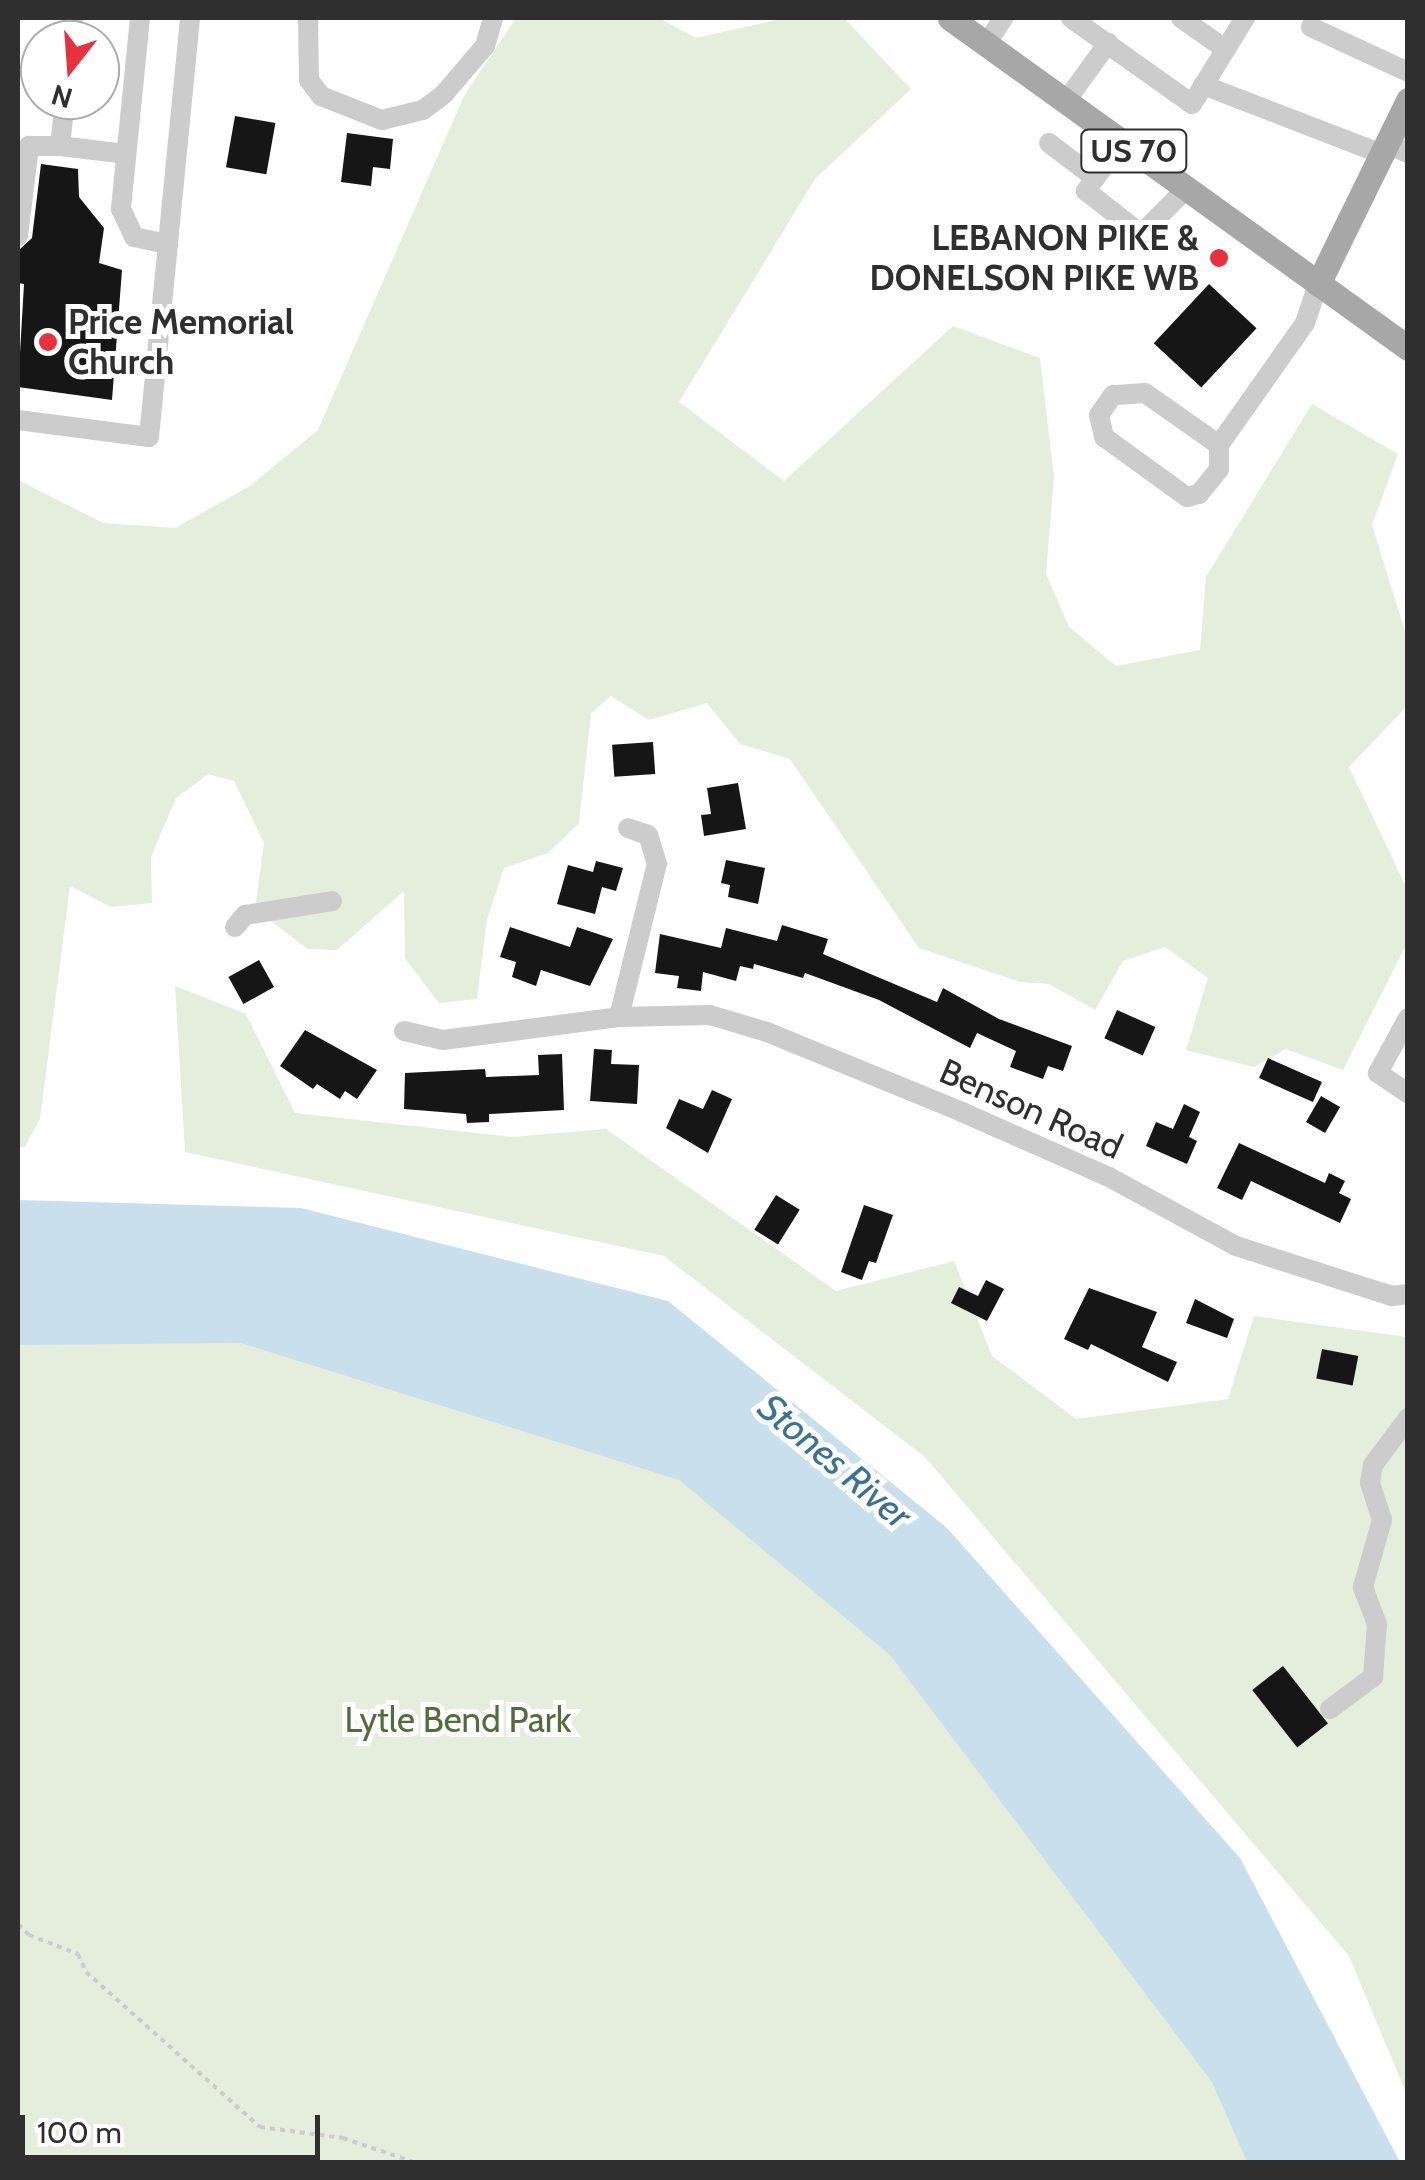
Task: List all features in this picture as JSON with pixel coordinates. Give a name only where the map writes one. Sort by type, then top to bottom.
[{"type":"main road","name":"US 70","points":[[950,18],[1408,348]]},
{"type":"main road","points":[[1318,284],[1392,150],[1405,114]]},
{"type":"street","points":[[140,18],[123,222],[143,242],[168,244]]},
{"type":"street","points":[[18,420],[149,437],[190,18]]},
{"type":"street","points":[[308,18],[309,80],[321,96],[382,120],[424,110],[444,94],[485,46],[493,18]]},
{"type":"street","points":[[988,43],[1003,18]]},
{"type":"street","points":[[1071,18],[1192,104],[1245,18]]},
{"type":"street","points":[[1182,18],[1225,49]]},
{"type":"street","points":[[1311,27],[1408,72]]},
{"type":"street","points":[[1066,101],[1108,43]]},
{"type":"street","points":[[1203,85],[1392,150]]},
{"type":"street","points":[[60,146],[63,120]]},
{"type":"street","points":[[1049,142],[1095,178]]},
{"type":"street","points":[[1123,142],[1086,191],[1140,234],[1186,188]]},
{"type":"street","points":[[18,236],[23,148],[60,146],[126,154]]},
{"type":"street","points":[[1219,445],[1145,393],[1113,395],[1099,416],[1104,437],[1187,497],[1214,480],[1219,445],[1305,323],[1318,284]]},
{"type":"street","points":[[619,1017],[658,864],[648,835],[628,828]]},
{"type":"street","points":[[235,927],[245,915],[332,901]]},
{"type":"street","name":"Benson Road","points":[[404,1031],[443,1040],[619,1017],[710,1016],[768,1032],[1109,1177],[1236,1246],[1392,1296],[1408,1294]]},
{"type":"street","points":[[1408,1018],[1378,1072],[1408,1092]]},
{"type":"street","points":[[1330,1709],[1374,1678],[1377,1624],[1363,1587],[1382,1520],[1370,1484],[1374,1465],[1408,1418]]},
{"type":"path","points":[[18,1924],[29,1935],[78,1954],[86,1972],[260,2127],[342,2138],[414,2162]]},
{"type":"green space","points":[[516,18],[659,18],[696,38],[785,18],[844,18],[911,89],[815,179],[679,402],[784,481],[953,326],[1040,358],[1054,477],[1046,574],[1069,627],[1116,666],[1200,650],[1206,577],[1312,404],[1398,454],[1372,525],[1407,638],[1407,706],[1349,767],[1407,889],[1407,943],[1343,1070],[1286,1049],[1254,1067],[1186,1050],[1208,978],[1165,947],[1123,961],[1095,1010],[1049,984],[1020,982],[919,948],[790,759],[740,744],[707,703],[649,720],[611,696],[591,713],[579,823],[548,853],[504,868],[487,919],[477,999],[439,1003],[405,958],[404,891],[337,950],[308,949],[255,909],[264,843],[234,781],[208,774],[176,798],[151,857],[152,903],[111,907],[70,886],[40,1119],[25,1147],[18,1147],[18,480],[103,523],[175,528],[250,486],[318,430],[464,96]]},
{"type":"green space","points":[[175,986],[246,1014],[295,1113],[512,1137],[606,1129],[836,1291],[954,1261],[992,1356],[1076,1419],[1228,1399],[1254,1316],[1407,1337],[1407,2095],[1349,1956],[925,1457],[664,1256],[185,1152]]},
{"type":"green space","name":"Lytle Bend Park","points":[[18,1217],[645,1309],[1347,2162],[18,2162]]},
{"type":"water","name":"Stones River","points":[[18,1200],[301,1208],[668,1301],[947,1528],[1240,1858],[1400,2162],[1247,2162],[1212,2082],[890,1655],[679,1480],[241,1343],[18,1345]]},
{"type":"building","points":[[235,116],[275,123],[266,174],[226,167]]},
{"type":"building","points":[[347,133],[393,139],[390,169],[373,167],[371,186],[341,182]]},
{"type":"building","points":[[41,164],[78,169],[79,197],[104,228],[99,263],[122,270],[112,400],[18,387],[24,284],[18,283],[18,267],[20,249],[32,238]]},
{"type":"building","points":[[1209,284],[1257,328],[1201,388],[1154,343]]},
{"type":"building","points":[[653,742],[655,774],[614,777],[612,745]]},
{"type":"building","points":[[738,783],[746,829],[704,836],[701,815],[711,814],[707,788]]},
{"type":"building","points":[[726,860],[765,868],[758,904],[728,897],[730,885],[721,883]]},
{"type":"building","points":[[596,861],[623,868],[616,891],[602,887],[595,914],[557,904],[568,865],[593,872]]},
{"type":"building","points":[[782,925],[828,939],[823,954],[937,1002],[943,988],[999,1019],[1072,1046],[1063,1071],[1048,1066],[1043,1079],[1010,1067],[1016,1051],[977,1033],[970,1048],[879,1000],[805,973],[803,978],[754,964],[753,969],[740,966],[736,981],[703,972],[701,991],[677,988],[679,976],[655,973],[660,934],[721,948],[726,928],[777,941]]},
{"type":"building","points":[[510,927],[570,947],[577,927],[613,939],[590,986],[541,970],[536,986],[512,977],[516,962],[500,957]]},
{"type":"building","points":[[259,960],[274,987],[243,1004],[228,977]]},
{"type":"building","points":[[1117,1010],[1155,1027],[1143,1055],[1104,1038]]},
{"type":"building","points":[[305,1030],[377,1070],[357,1099],[345,1091],[340,1099],[317,1084],[313,1089],[280,1066]]},
{"type":"building","points":[[594,1049],[612,1050],[611,1064],[639,1065],[637,1104],[590,1101]]},
{"type":"building","points":[[562,1054],[564,1110],[489,1114],[489,1122],[467,1123],[466,1114],[404,1109],[405,1073],[485,1069],[486,1077],[539,1075],[538,1055]]},
{"type":"building","points":[[1268,1058],[1322,1082],[1313,1102],[1259,1078]]},
{"type":"building","points":[[712,1090],[732,1099],[708,1153],[666,1128],[679,1099],[703,1109]]},
{"type":"building","points":[[1321,1096],[1340,1107],[1325,1133],[1306,1122]]},
{"type":"building","points":[[1184,1104],[1200,1112],[1189,1137],[1197,1141],[1187,1164],[1146,1146],[1156,1122],[1173,1129]]},
{"type":"building","points":[[1239,1143],[1325,1183],[1329,1173],[1345,1181],[1339,1193],[1351,1199],[1340,1223],[1251,1181],[1242,1200],[1217,1188]]},
{"type":"building","points":[[776,1195],[800,1210],[778,1245],[754,1230]]},
{"type":"building","points":[[864,1205],[893,1215],[876,1263],[869,1261],[862,1280],[841,1272]]},
{"type":"building","points":[[986,1280],[1004,1289],[987,1321],[951,1303],[959,1287],[978,1296]]},
{"type":"building","points":[[1089,1288],[1157,1312],[1142,1347],[1177,1362],[1168,1382],[1091,1344],[1088,1350],[1064,1339]]},
{"type":"building","points":[[1195,1299],[1234,1319],[1227,1338],[1186,1323]]},
{"type":"building","points":[[1322,1349],[1358,1356],[1353,1386],[1316,1378]]},
{"type":"building","points":[[1283,1666],[1328,1724],[1297,1748],[1252,1690]]},
{"type":"place","name":"LEBANON PIKE & DONELSON PIKE WB","points":[[1219,258]]},
{"type":"place","name":"Price Memorial Church","points":[[48,342]]}]
